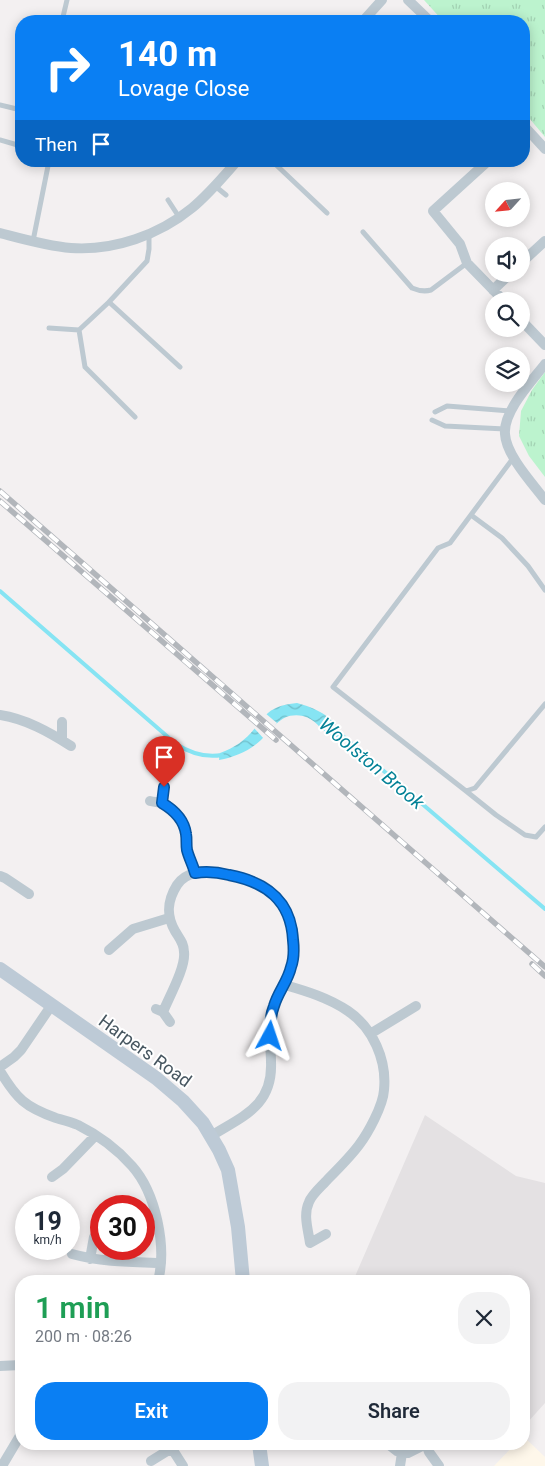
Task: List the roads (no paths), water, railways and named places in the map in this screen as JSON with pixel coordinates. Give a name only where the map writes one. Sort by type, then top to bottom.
[{"type":"street","points":[[368,15],[382,0]]},
{"type":"street","points":[[408,0],[424,15]]},
{"type":"street","points":[[530,133],[545,149]]},
{"type":"street","points":[[0,233],[70,248],[118,244],[148,234],[180,218],[215,186],[232,167]]},
{"type":"street","points":[[481,167],[433,211],[460,244],[467,263],[493,290],[502,282]]},
{"type":"street","points":[[530,255],[545,241]]},
{"type":"street","points":[[530,329],[545,345]]},
{"type":"street","points":[[545,364],[515,404],[505,429],[507,442],[514,457],[545,500]]},
{"type":"street","points":[[0,715],[27,722],[49,732],[71,746]]},
{"type":"street","points":[[62,722],[62,740]]},
{"type":"street","points":[[162,803],[164,787]]},
{"type":"street","points":[[150,801],[162,803],[176,812],[183,824],[186,834],[187,852],[195,873]]},
{"type":"street","points":[[170,1022],[160,1010],[184,964],[182,942],[169,918],[168,908],[170,897],[178,883],[195,873],[211,872],[247,879],[268,889],[288,914],[294,951],[292,966],[274,1004],[270,1020],[272,1064],[268,1088],[263,1099],[254,1108],[211,1136]]},
{"type":"street","points":[[0,876],[29,894]]},
{"type":"street","points":[[108,950],[132,930],[169,918]]},
{"type":"street","name":"Harpers Road","points":[[0,969],[171,1089],[192,1110],[211,1136],[228,1170],[238,1227],[243,1275]]},
{"type":"street","points":[[285,984],[306,990],[348,1011],[370,1034],[382,1060],[384,1091],[379,1108],[360,1143],[309,1200],[305,1211],[310,1243],[326,1234]]},
{"type":"street","points":[[51,1006],[21,1050],[0,1069],[18,1097],[32,1108],[77,1125],[117,1151],[134,1168],[154,1207],[159,1226],[162,1245],[159,1275]]},
{"type":"street","points":[[370,1034],[416,1006]]},
{"type":"street","points":[[52,1177],[63,1169],[95,1136]]},
{"type":"street","points":[[80,1256],[90,1259]]},
{"type":"street","points":[[100,1260],[161,1263]]},
{"type":"street","points":[[0,1366],[15,1365]]},
{"type":"street","points":[[2,1466],[15,1444]]},
{"type":"street","points":[[150,1461],[165,1450]]},
{"type":"street","points":[[173,1450],[183,1466]]},
{"type":"street","points":[[260,1450],[262,1466]]},
{"type":"street","points":[[396,1450],[402,1454],[414,1450]]},
{"type":"street","points":[[428,1450],[439,1466]]},
{"type":"street","points":[[400,1466],[402,1454]]},
{"type":"lane","points":[[63,15],[67,0]]},
{"type":"lane","points":[[0,105],[15,109]]},
{"type":"lane","points":[[0,140],[15,144]]},
{"type":"lane","points":[[33,241],[48,167]]},
{"type":"lane","points":[[278,167],[327,213]]},
{"type":"lane","points":[[215,186],[226,195]]},
{"type":"lane","points":[[168,200],[180,218]]},
{"type":"lane","points":[[364,232],[412,288],[417,290],[424,292],[431,290],[467,263]]},
{"type":"lane","points":[[50,328],[79,330],[109,302],[147,261],[149,249],[148,234]]},
{"type":"lane","points":[[109,302],[180,366]]},
{"type":"lane","points":[[79,330],[85,367],[135,417]]},
{"type":"lane","points":[[436,412],[447,406],[511,411]]},
{"type":"lane","points":[[432,420],[445,426],[505,429]]},
{"type":"lane","points":[[514,457],[450,543],[438,548],[333,687],[496,815],[525,835],[536,837],[545,827]]},
{"type":"lane","points":[[471,515],[502,538],[528,566],[545,590]]},
{"type":"lane","points":[[466,791],[475,788],[545,704]]},
{"type":"water","points":[[297,703],[316,710],[332,721],[341,732],[340,738],[326,732],[307,717],[289,716],[279,722],[252,747],[236,755],[219,760],[220,753],[244,740],[264,716],[274,709]]},
{"type":"waterway","name":"Woolston Brook","points":[[0,591],[176,744],[198,754],[222,755]]},
{"type":"waterway","name":"Woolston Brook","points":[[337,731],[545,909]]},
{"type":"railway","points":[[0,491],[545,967]]},
{"type":"railway","points":[[0,501],[276,740]]},
{"type":"railway","points":[[532,964],[545,976]]}]
